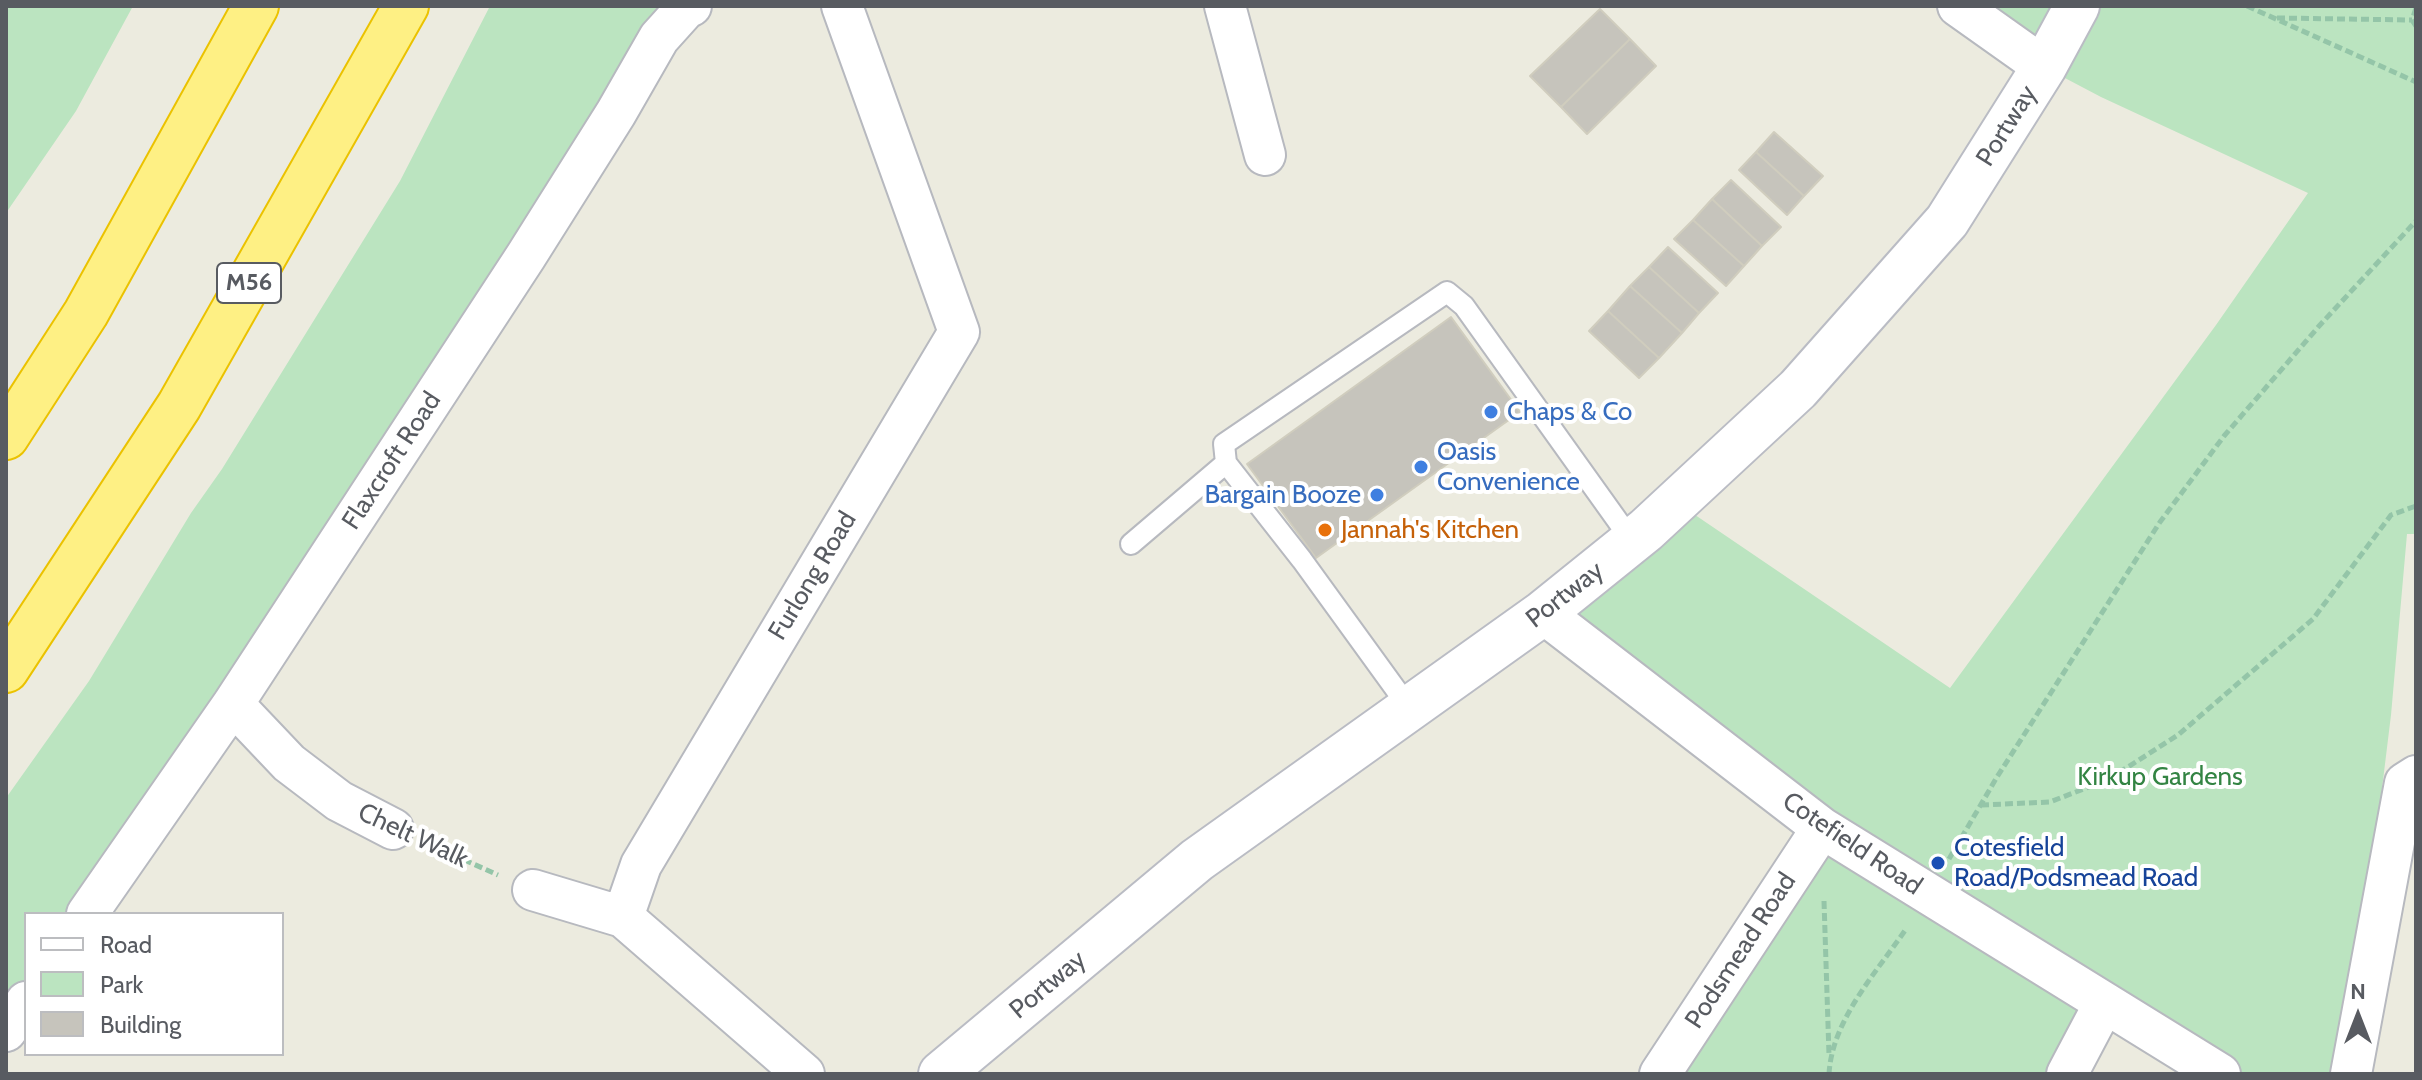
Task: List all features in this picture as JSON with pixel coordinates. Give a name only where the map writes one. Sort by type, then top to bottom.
[{"type":"highway","points":[[6,437],[86,313],[256,6]]},
{"type":"highway","name":"M56","points":[[6,670],[179,406],[406,6]]},
{"type":"street","name":"Flaxcroft Road","points":[[88,912],[233,704],[526,256],[659,38],[691,6]]},
{"type":"street","name":"Furlong Road","points":[[623,917],[641,865],[959,332],[842,6]]},
{"type":"street","points":[[1225,6],[1265,155]]},
{"type":"street","points":[[1958,6],[2044,67]]},
{"type":"street","name":"Portway","points":[[941,1074],[1197,860],[1543,613],[1632,541],[1798,389],[1947,221],[2044,67],[2077,6]]},
{"type":"street","name":"Cotefield Road","points":[[1543,613],[1822,828],[2220,1074]]},
{"type":"street","name":"Chelt Walk","points":[[233,704],[289,763],[339,801],[393,829]]},
{"type":"street","points":[[2351,1074],[2405,783],[2416,776]]},
{"type":"street","name":"Podsmead Road","points":[[1660,1074],[1822,828]]},
{"type":"street","points":[[533,890],[623,917],[804,1074]]},
{"type":"street","points":[[2067,1074],[2104,1004]]},
{"type":"street","points":[[6,1031],[24,1005]]},
{"type":"lane","points":[[1410,709],[1302,560],[1226,463],[1224,444],[1447,292],[1464,306],[1632,541]]},
{"type":"lane","points":[[1131,544],[1226,463]]},
{"type":"path","points":[[2247,6],[2416,82]]},
{"type":"path","points":[[2275,18],[2414,23],[2416,8]]},
{"type":"path","points":[[1830,1060],[1840,1025],[1928,896],[1981,805],[2160,522],[2224,436],[2416,221]]},
{"type":"path","points":[[1981,805],[2050,802],[2109,779],[2178,735],[2313,619],[2391,515],[2416,506]]},
{"type":"path","points":[[1822,828],[1829,1074]]},
{"type":"path","name":"Chelt Walk","points":[[393,829],[533,890]]},
{"type":"green space","points":[[6,6],[133,6],[76,111],[6,213]]},
{"type":"green space","points":[[490,6],[685,6],[88,912],[24,912],[24,1005],[6,1031],[6,798],[89,681],[400,181]]},
{"type":"green space","name":"Kirkup Gardens","points":[[1958,6],[2416,6],[2416,534],[2407,534],[2391,715],[2347,1074],[2220,1074],[2116,1011],[2080,1074],[1660,1074],[1821,828],[1543,613],[1676,502],[1950,688],[2216,325],[2308,193],[2101,97],[2044,67]]},
{"type":"building","points":[[1600,9],[1630,39],[1561,107],[1530,76]]},
{"type":"building","points":[[1630,39],[1656,66],[1587,134],[1561,107]]},
{"type":"building","points":[[1774,132],[1823,176],[1804,196],[1756,152]]},
{"type":"building","points":[[1756,152],[1804,196],[1787,215],[1739,170]]},
{"type":"building","points":[[1731,180],[1781,227],[1762,246],[1712,199]]},
{"type":"building","points":[[1712,199],[1762,246],[1744,266],[1693,220]]},
{"type":"building","points":[[1693,220],[1744,266],[1726,286],[1674,239]]},
{"type":"building","points":[[1668,247],[1718,293],[1699,313],[1649,267]]},
{"type":"building","points":[[1649,267],[1699,313],[1682,333],[1630,286]]},
{"type":"building","points":[[1630,286],[1682,333],[1659,358],[1608,311]]},
{"type":"building","points":[[1608,311],[1659,358],[1639,378],[1589,331]]},
{"type":"building","points":[[1451,317],[1520,412],[1316,558],[1247,464]]},
{"type":"place","name":"Chaps & Co","points":[[1491,412]]},
{"type":"place","name":"Oasis Convenience","points":[[1421,467]]},
{"type":"place","name":"Bargain Booze","points":[[1377,495]]},
{"type":"place","name":"Jannah's Kitchen","points":[[1325,530]]},
{"type":"place","name":"Cotesfield Road/Podsmead Road","points":[[1938,863]]}]
